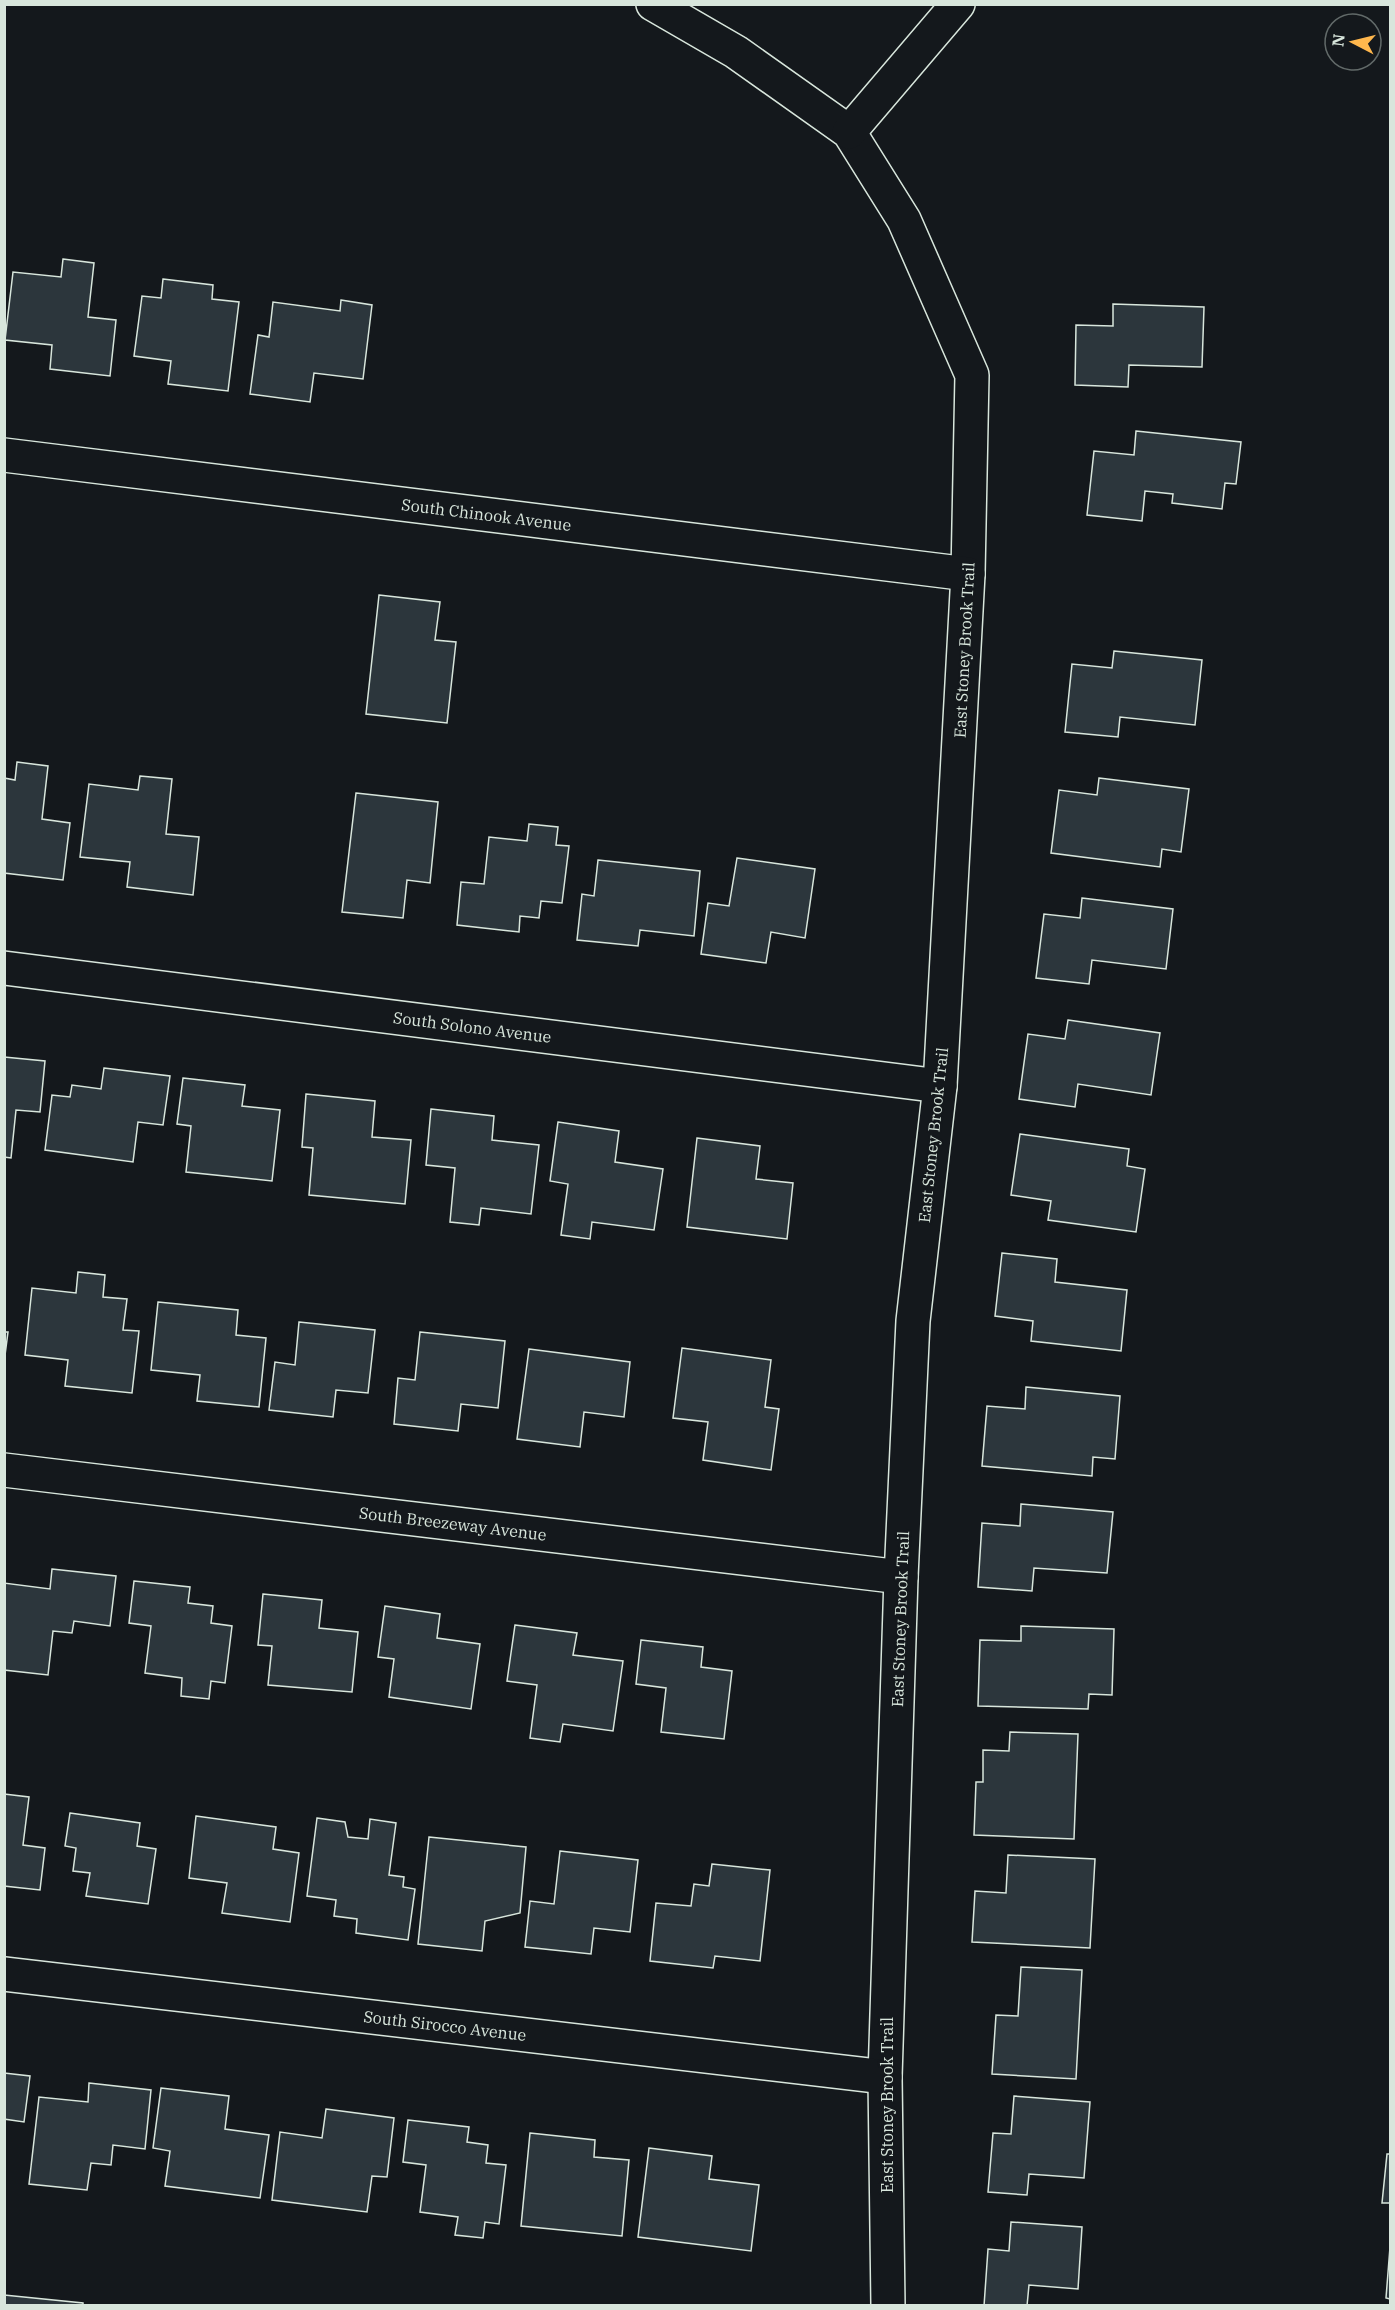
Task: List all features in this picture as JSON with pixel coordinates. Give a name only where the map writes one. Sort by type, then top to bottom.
[{"type":"street","name":"East Stoney Brook Trail","points":[[653,4],[736,52],[849,132],[904,220],[972,375],[968,574],[940,1086],[914,1321],[900,1577],[885,2077],[888,2306]]},
{"type":"street","points":[[849,132],[958,4]]},
{"type":"street","name":"South Chinook Avenue","points":[[4,454],[968,574]]},
{"type":"street","name":"South Solono Avenue","points":[[4,968],[940,1086]]},
{"type":"street","name":"South Breezeway Avenue","points":[[4,1470],[900,1577]]},
{"type":"street","name":"South Sirocco Avenue","points":[[4,1974],[885,2077]]},
{"type":"building","points":[[63,259],[94,263],[88,317],[116,320],[110,376],[50,369],[52,345],[5,340],[13,272],[61,277]]},
{"type":"building","points":[[163,279],[213,285],[212,299],[239,302],[228,391],[168,384],[171,361],[134,356],[142,296],[161,298]]},
{"type":"building","points":[[341,300],[372,305],[363,379],[314,373],[310,402],[250,394],[258,335],[269,337],[273,302],[340,311]]},
{"type":"building","points":[[1113,304],[1204,307],[1202,367],[1129,365],[1128,387],[1075,385],[1076,325],[1113,326]]},
{"type":"building","points":[[1136,431],[1241,442],[1236,484],[1225,483],[1222,509],[1172,503],[1173,494],[1145,491],[1142,521],[1087,515],[1094,451],[1134,455]]},
{"type":"building","points":[[379,595],[440,602],[435,640],[456,642],[447,723],[366,714]]},
{"type":"building","points":[[1114,651],[1202,660],[1195,725],[1120,717],[1118,737],[1065,732],[1072,664],[1112,668]]},
{"type":"building","points":[[17,762],[48,766],[42,819],[70,823],[63,880],[4,873],[4,778],[15,780]]},
{"type":"building","points":[[140,776],[172,779],[166,834],[199,837],[193,895],[127,887],[130,862],[80,857],[89,784],[138,790]]},
{"type":"building","points":[[1099,778],[1189,789],[1181,852],[1162,849],[1160,867],[1051,853],[1059,790],[1097,795]]},
{"type":"building","points":[[356,793],[438,802],[430,883],[407,880],[403,918],[342,912]]},
{"type":"building","points":[[529,824],[558,827],[556,845],[569,846],[562,903],[541,901],[539,918],[520,916],[519,932],[457,925],[461,882],[484,884],[489,837],[527,841]]},
{"type":"building","points":[[737,858],[815,869],[805,938],[771,932],[766,963],[701,954],[708,903],[729,906]]},
{"type":"building","points":[[598,860],[700,871],[694,936],[640,930],[638,946],[577,940],[582,894],[594,896]]},
{"type":"building","points":[[1082,898],[1173,909],[1166,969],[1092,960],[1089,984],[1036,978],[1044,914],[1080,918]]},
{"type":"building","points":[[1068,1020],[1160,1033],[1151,1095],[1078,1084],[1075,1107],[1019,1099],[1028,1034],[1065,1039]]},
{"type":"building","points":[[4,1057],[45,1061],[40,1112],[16,1110],[11,1158],[4,1157]]},
{"type":"building","points":[[104,1068],[170,1076],[163,1125],[138,1122],[133,1162],[45,1150],[52,1095],[70,1097],[72,1085],[101,1089]]},
{"type":"building","points":[[183,1078],[245,1085],[242,1106],[280,1110],[272,1181],[186,1172],[191,1126],[177,1124]]},
{"type":"building","points":[[306,1094],[375,1101],[372,1137],[411,1140],[405,1204],[309,1195],[313,1148],[302,1147]]},
{"type":"building","points":[[431,1109],[494,1116],[492,1140],[539,1145],[531,1214],[481,1208],[479,1225],[450,1222],[455,1168],[426,1165]]},
{"type":"building","points":[[558,1122],[619,1131],[615,1162],[663,1169],[654,1230],[592,1222],[590,1239],[561,1235],[568,1184],[550,1181]]},
{"type":"building","points":[[1020,1134],[1129,1149],[1127,1166],[1145,1169],[1136,1232],[1048,1220],[1051,1201],[1011,1195]]},
{"type":"building","points":[[697,1138],[760,1146],[756,1179],[793,1183],[787,1239],[687,1227]]},
{"type":"building","points":[[1002,1253],[1057,1259],[1055,1282],[1127,1290],[1121,1351],[1031,1341],[1033,1321],[995,1316]]},
{"type":"building","points":[[78,1272],[105,1275],[103,1297],[127,1299],[123,1330],[139,1331],[132,1393],[65,1386],[68,1360],[25,1355],[32,1288],[76,1293]]},
{"type":"building","points":[[158,1302],[238,1310],[236,1335],[266,1338],[259,1407],[197,1401],[200,1375],[151,1370]]},
{"type":"building","points":[[299,1322],[375,1330],[368,1393],[336,1390],[333,1417],[269,1410],[275,1362],[295,1365]]},
{"type":"building","points":[[4,1332],[8,1332],[4,1363]]},
{"type":"building","points":[[420,1332],[505,1341],[498,1408],[461,1404],[458,1431],[394,1424],[398,1378],[415,1380]]},
{"type":"building","points":[[682,1348],[771,1360],[765,1407],[779,1409],[771,1470],[703,1460],[708,1422],[673,1418]]},
{"type":"building","points":[[529,1349],[630,1362],[624,1417],[584,1412],[580,1447],[517,1439]]},
{"type":"building","points":[[1026,1387],[1120,1396],[1115,1459],[1093,1457],[1092,1476],[982,1466],[987,1406],[1025,1409]]},
{"type":"building","points":[[1021,1504],[1113,1512],[1107,1573],[1034,1568],[1032,1591],[978,1587],[982,1523],[1020,1526]]},
{"type":"building","points":[[52,1569],[116,1576],[110,1626],[74,1621],[72,1633],[53,1631],[48,1675],[4,1670],[4,1583],[50,1589]]},
{"type":"building","points":[[134,1581],[190,1587],[188,1603],[213,1606],[211,1623],[232,1626],[225,1683],[211,1681],[209,1699],[181,1696],[182,1678],[145,1673],[151,1626],[129,1623]]},
{"type":"building","points":[[263,1594],[322,1600],[319,1628],[358,1632],[352,1692],[268,1685],[272,1646],[258,1645]]},
{"type":"building","points":[[385,1606],[440,1614],[437,1638],[480,1644],[471,1709],[389,1697],[394,1659],[378,1657]]},
{"type":"building","points":[[515,1625],[577,1633],[573,1655],[623,1661],[613,1731],[563,1724],[560,1742],[530,1738],[537,1685],[507,1681]]},
{"type":"building","points":[[1021,1626],[1114,1629],[1112,1695],[1089,1694],[1088,1709],[978,1706],[980,1640],[1021,1641]]},
{"type":"building","points":[[641,1640],[703,1647],[701,1667],[732,1671],[724,1739],[661,1732],[666,1688],[636,1684]]},
{"type":"building","points":[[1010,1732],[1078,1734],[1074,1839],[974,1835],[976,1782],[983,1782],[983,1750],[1009,1751]]},
{"type":"building","points":[[4,1794],[29,1797],[23,1845],[45,1848],[40,1890],[4,1886]]},
{"type":"building","points":[[70,1813],[140,1823],[137,1846],[156,1849],[148,1904],[86,1896],[90,1873],[73,1871],[76,1848],[65,1846]]},
{"type":"building","points":[[196,1816],[276,1827],[273,1849],[299,1853],[290,1922],[222,1913],[227,1883],[189,1878]]},
{"type":"building","points":[[317,1818],[345,1822],[348,1837],[368,1839],[370,1819],[396,1823],[389,1875],[404,1877],[403,1887],[415,1889],[408,1940],[356,1933],[357,1919],[334,1916],[336,1900],[307,1896]]},
{"type":"building","points":[[429,1837],[526,1847],[520,1913],[485,1921],[482,1951],[418,1944]]},
{"type":"building","points":[[560,1851],[638,1860],[630,1932],[594,1928],[591,1954],[525,1947],[530,1901],[554,1904]]},
{"type":"building","points":[[1008,1855],[1095,1859],[1090,1948],[972,1942],[975,1891],[1006,1893]]},
{"type":"building","points":[[712,1864],[770,1870],[760,1961],[715,1956],[713,1968],[650,1961],[656,1903],[691,1906],[694,1884],[709,1886]]},
{"type":"building","points":[[1021,1967],[1082,1970],[1076,2079],[992,2074],[996,2015],[1018,2016]]},
{"type":"building","points":[[4,2073],[30,2076],[24,2122],[4,2119]]},
{"type":"building","points":[[89,2083],[151,2090],[145,2149],[113,2145],[111,2165],[91,2163],[87,2190],[29,2184],[39,2097],[88,2102]]},
{"type":"building","points":[[161,2088],[229,2096],[225,2129],[269,2135],[260,2198],[165,2186],[170,2151],[153,2148]]},
{"type":"building","points":[[1014,2096],[1090,2102],[1084,2178],[1029,2174],[1027,2195],[988,2192],[993,2133],[1011,2134]]},
{"type":"building","points":[[326,2109],[394,2118],[387,2177],[372,2176],[367,2212],[272,2200],[280,2132],[322,2138]]},
{"type":"building","points":[[408,2120],[469,2127],[467,2142],[488,2145],[486,2163],[506,2165],[499,2224],[485,2222],[483,2238],[455,2235],[458,2217],[420,2212],[426,2165],[403,2162]]},
{"type":"building","points":[[530,2133],[595,2140],[594,2157],[629,2160],[622,2236],[521,2226]]},
{"type":"building","points":[[649,2148],[712,2156],[709,2179],[759,2185],[751,2251],[638,2237]]},
{"type":"building","points":[[1387,2154],[1390,2154],[1390,2203],[1382,2203]]},
{"type":"building","points":[[1011,2222],[1082,2227],[1078,2289],[1029,2285],[1027,2306],[984,2306],[988,2249],[1009,2251]]},
{"type":"building","points":[[1390,2247],[1390,2299],[1386,2298]]},
{"type":"building","points":[[4,2295],[83,2303],[83,2306],[4,2306]]}]
